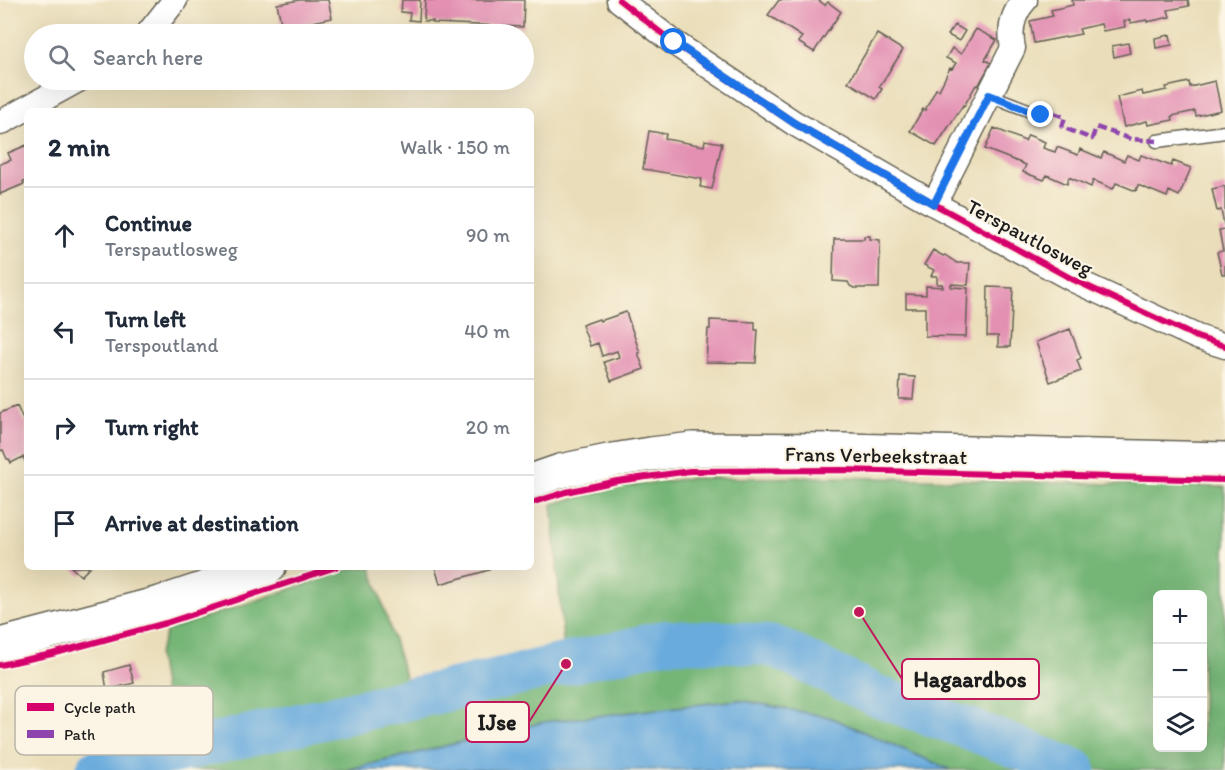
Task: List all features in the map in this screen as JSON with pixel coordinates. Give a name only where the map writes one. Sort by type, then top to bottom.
[{"type":"main road","name":"Frans Verbeekstraat","points":[[534,479],[613,460],[693,449],[844,450],[1225,459]]},
{"type":"main road","points":[[0,645],[160,603],[260,570]]},
{"type":"street","points":[[156,24],[175,0]]},
{"type":"street","name":"Terspautlosweg","points":[[619,0],[674,42],[794,123],[934,204],[1074,280],[1197,337],[1225,346]]},
{"type":"street","points":[[934,204],[1013,48],[1010,34],[1018,8],[1025,0]]},
{"type":"street","points":[[27,108],[60,90]]},
{"type":"street","points":[[0,123],[24,110]]},
{"type":"lane","points":[[989,95],[1041,115]]},
{"type":"lane","points":[[1157,141],[1225,132]]},
{"type":"green space","points":[[842,477],[1225,487],[1225,770],[951,770],[829,717],[739,700],[544,722],[347,770],[97,770],[161,755],[213,755],[213,686],[163,686],[158,655],[167,630],[348,570],[372,570],[412,699],[565,664],[552,504],[618,487],[691,478]]},
{"type":"water","points":[[739,700],[829,717],[951,770],[347,770],[544,722]]},
{"type":"building","points":[[300,0],[328,0],[332,18],[302,24],[281,24],[277,4]]},
{"type":"building","points":[[402,0],[420,0],[419,21],[409,20],[410,13],[401,12]]},
{"type":"building","points":[[425,0],[524,0],[523,24],[456,24],[424,21]]},
{"type":"building","points":[[779,0],[818,0],[825,5],[828,2],[841,12],[814,52],[798,42],[802,37],[768,15]]},
{"type":"building","points":[[1072,0],[1188,0],[1189,6],[1168,10],[1170,17],[1147,22],[1147,20],[1131,23],[1130,20],[1124,21],[1125,27],[1103,31],[1101,24],[1079,29],[1081,34],[1034,43],[1030,21],[1053,16],[1051,10],[1073,5]]},
{"type":"building","points":[[955,25],[965,31],[959,41],[948,35]]},
{"type":"building","points":[[976,29],[997,40],[985,60],[991,63],[978,86],[976,85],[936,146],[910,131],[936,89],[939,90],[950,68],[952,69],[956,63],[946,58],[952,48],[961,54]]},
{"type":"building","points":[[877,34],[903,50],[879,87],[882,89],[876,99],[848,82]]},
{"type":"building","points":[[1170,35],[1172,45],[1156,48],[1155,38]]},
{"type":"building","points":[[1128,43],[1130,53],[1114,57],[1112,46]]},
{"type":"building","points":[[1215,81],[1221,110],[1196,116],[1195,111],[1172,116],[1173,120],[1148,125],[1147,121],[1124,127],[1117,97],[1142,91],[1143,95],[1167,90],[1166,87],[1189,82],[1190,87]]},
{"type":"building","points":[[994,128],[1025,141],[1028,135],[1045,142],[1043,148],[1055,152],[1057,147],[1078,155],[1080,149],[1101,158],[1104,152],[1124,161],[1127,155],[1139,160],[1141,155],[1171,166],[1173,161],[1191,168],[1179,196],[1169,191],[1167,197],[1138,185],[1136,191],[1116,183],[1113,189],[1093,180],[1091,187],[1069,177],[1067,184],[1047,175],[1044,180],[1023,172],[1026,165],[985,149]]},
{"type":"building","points":[[649,131],[666,134],[665,139],[704,146],[705,140],[722,143],[712,189],[700,187],[702,179],[643,169]]},
{"type":"building","points":[[24,146],[24,184],[0,194],[0,164],[11,160],[8,153]]},
{"type":"building","points":[[1225,186],[1224,225],[1221,210],[1217,211],[1212,189]]},
{"type":"building","points":[[1225,229],[1225,274],[1222,274],[1217,252],[1223,251],[1219,230]]},
{"type":"building","points":[[864,236],[880,240],[879,288],[854,288],[848,282],[833,281],[834,239],[864,239]]},
{"type":"building","points":[[933,250],[957,263],[970,263],[968,285],[951,284],[951,287],[968,288],[966,337],[925,336],[925,308],[906,308],[906,294],[926,295],[926,286],[943,287],[942,284],[937,284],[937,276],[931,276],[934,270],[924,265]]},
{"type":"building","points":[[988,287],[1013,288],[1010,347],[998,347],[998,336],[987,336]]},
{"type":"building","points":[[626,312],[644,369],[611,381],[604,362],[619,357],[617,351],[602,356],[598,343],[590,346],[582,325]]},
{"type":"building","points":[[710,320],[755,322],[755,330],[758,330],[756,363],[706,362]]},
{"type":"building","points":[[1070,329],[1081,358],[1077,360],[1081,371],[1050,382],[1036,342]]},
{"type":"building","points":[[900,376],[915,377],[913,399],[899,399]]},
{"type":"building","points":[[17,406],[24,422],[24,459],[23,457],[11,463],[3,450],[0,451],[0,413]]},
{"type":"building","points":[[74,570],[87,570],[81,576]]},
{"type":"building","points":[[436,570],[489,570],[440,584]]},
{"type":"building","points":[[129,665],[134,683],[106,686],[104,672]]},
{"type":"waterway","points":[[213,744],[665,641],[736,642],[776,647],[877,696],[1075,770]]},
{"type":"waterway","points":[[97,770],[163,755]]},
{"type":"marked path","points":[[1041,115],[1051,112],[1065,117],[1062,127],[1092,139],[1096,127],[1131,139],[1157,141]]},
{"type":"cycle path","points":[[619,0],[673,42],[794,123],[934,204],[1074,280],[1197,337],[1225,346]]},
{"type":"cycle path","points":[[534,502],[566,492],[617,481],[690,471],[842,470],[1225,480]]},
{"type":"cycle path","points":[[0,665],[52,654],[166,623],[327,570]]},
{"type":"place","name":"Hagaardbos","points":[[859,612]]},
{"type":"place","name":"IJse","points":[[566,664]]},
{"type":"route","points":[[674,42],[794,123],[934,204],[989,95],[1041,115]]}]
